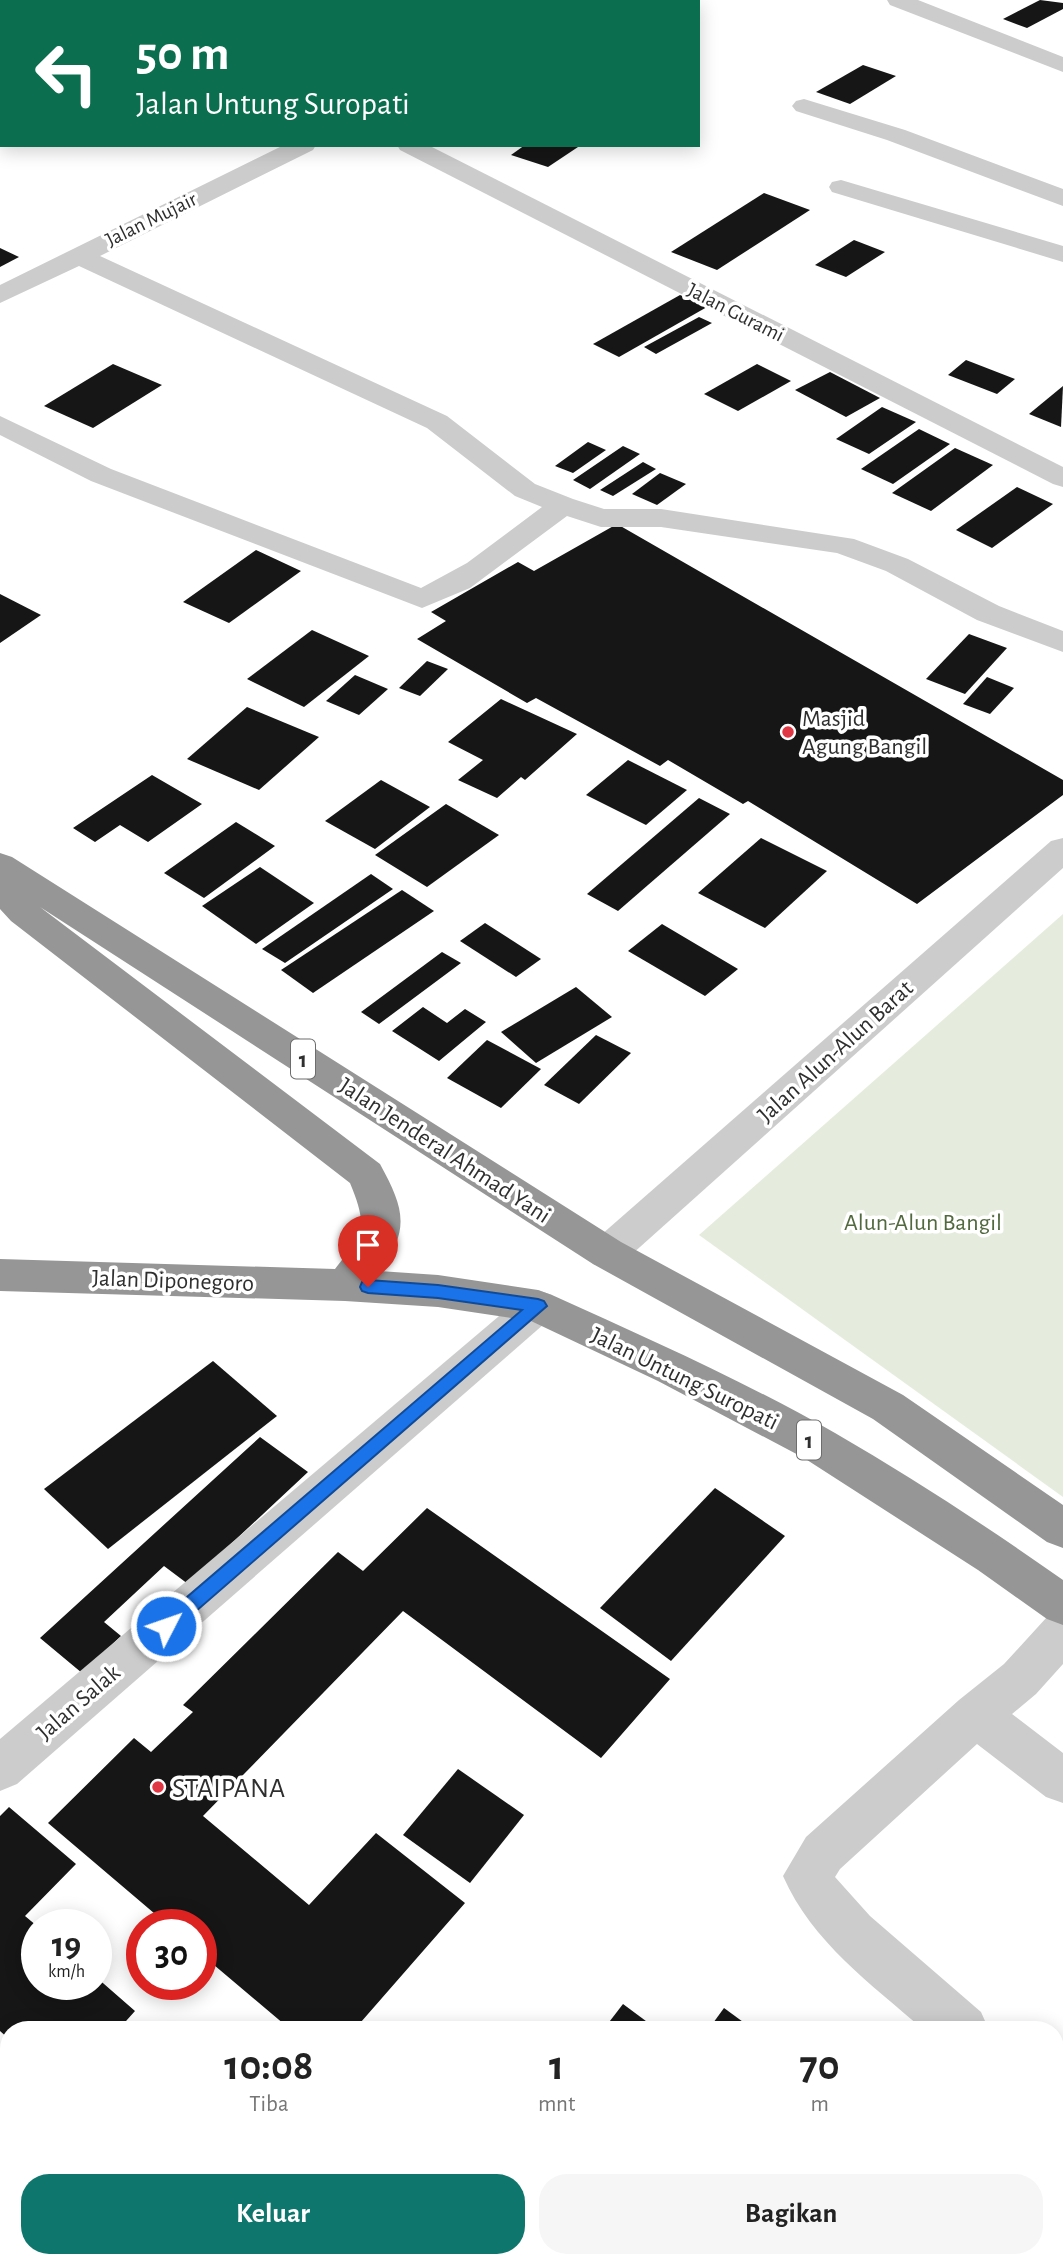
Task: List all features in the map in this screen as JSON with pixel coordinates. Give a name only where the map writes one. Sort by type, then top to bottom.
[{"type":"highway","name":"Jalan Jenderal Ahmad Yani","points":[[0,865],[607,1253]]},
{"type":"highway","name":"1","points":[[0,887],[23,912],[366,1174],[382,1213],[378,1243],[345,1285]]},
{"type":"highway","name":"1","points":[[607,1253],[888,1407],[1011,1490],[1063,1529]]},
{"type":"highway","name":"Jalan Diponegoro","points":[[0,1275],[345,1285]]},
{"type":"highway","name":"Jalan Untung Suropati","points":[[345,1285],[438,1291],[538,1306],[673,1369],[819,1445],[994,1556],[1063,1605]]},
{"type":"street","points":[[898,0],[1063,65]]},
{"type":"street","points":[[804,106],[896,135],[1063,198]]},
{"type":"street","name":"Jalan Mujair","points":[[0,295],[300,147]]},
{"type":"street","name":"Jalan Gurami","points":[[413,147],[1063,478]]},
{"type":"street","points":[[841,187],[1063,254]]},
{"type":"street","points":[[77,255],[437,422],[525,489],[563,505],[601,518],[661,518],[843,545],[897,565],[988,613],[1063,642]]},
{"type":"street","points":[[0,424],[101,475],[422,599],[442,592],[462,579],[563,505]]},
{"type":"street","name":"Jalan Alun-Alun Barat","points":[[607,1253],[1063,849]]},
{"type":"street","name":"Jalan Salak","points":[[0,1769],[538,1306]]},
{"type":"street","points":[[953,2021],[838,1919],[816,1896],[808,1875],[823,1853],[976,1715],[1020,1679],[1063,1631]]},
{"type":"street","points":[[976,1715],[1063,1781]]},
{"type":"green space","name":"Alun-Alun Bangil","points":[[1063,914],[1063,1497],[699,1235]]},
{"type":"building","points":[[1040,0],[1063,3],[1063,9],[1027,28],[1003,19]]},
{"type":"building","points":[[863,65],[896,76],[850,104],[816,92]]},
{"type":"building","points":[[522,147],[578,147],[548,167],[511,155]]},
{"type":"building","points":[[764,193],[810,210],[717,270],[671,252]]},
{"type":"building","points":[[854,240],[885,252],[846,277],[815,265]]},
{"type":"building","points":[[0,248],[19,257],[0,267]]},
{"type":"building","points":[[680,295],[707,307],[619,357],[593,344]]},
{"type":"building","points":[[699,317],[712,323],[656,354],[644,347]]},
{"type":"building","points":[[966,360],[1015,379],[997,394],[948,375]]},
{"type":"building","points":[[113,364],[162,385],[93,428],[44,406]]},
{"type":"building","points":[[757,364],[791,381],[738,411],[704,394]]},
{"type":"building","points":[[830,372],[880,398],[846,417],[795,390]]},
{"type":"building","points":[[1063,386],[1061,427],[1029,414]]},
{"type":"building","points":[[882,407],[916,422],[869,454],[836,439]]},
{"type":"building","points":[[919,429],[950,444],[893,484],[861,469]]},
{"type":"building","points":[[588,442],[606,450],[573,473],[555,466]]},
{"type":"building","points":[[623,446],[640,454],[590,489],[573,480]]},
{"type":"building","points":[[955,448],[993,465],[931,511],[892,493]]},
{"type":"building","points":[[643,462],[656,469],[613,496],[600,490]]},
{"type":"building","points":[[660,473],[686,484],[657,505],[632,494]]},
{"type":"building","points":[[1017,487],[1053,504],[992,548],[956,530]]},
{"type":"building","name":"Masjid Agung Bangil","points":[[617,524],[1063,780],[1063,795],[917,904],[748,801],[743,804],[668,760],[660,766],[536,698],[527,703],[417,639],[446,621],[431,612],[518,562],[534,571]]},
{"type":"building","points":[[256,550],[301,571],[229,623],[183,602]]},
{"type":"building","points":[[0,594],[41,615],[0,643]]},
{"type":"building","points":[[312,630],[369,656],[304,707],[247,679]]},
{"type":"building","points":[[969,634],[1007,648],[965,694],[926,679]]},
{"type":"building","points":[[427,661],[448,669],[420,696],[399,688]]},
{"type":"building","points":[[355,675],[388,689],[359,715],[326,701]]},
{"type":"building","points":[[987,677],[1014,688],[990,714],[963,704]]},
{"type":"building","points":[[501,699],[577,734],[525,780],[521,777],[497,798],[458,780],[483,760],[448,742]]},
{"type":"building","points":[[247,707],[319,737],[259,790],[187,759]]},
{"type":"building","points":[[628,760],[687,790],[646,825],[586,795]]},
{"type":"building","points":[[152,775],[202,804],[148,842],[120,825],[95,842],[73,828]]},
{"type":"building","points":[[381,780],[430,807],[375,849],[325,821]]},
{"type":"building","points":[[699,798],[730,814],[618,911],[587,894]]},
{"type":"building","points":[[446,804],[499,835],[427,887],[375,855]]},
{"type":"building","points":[[236,822],[275,846],[204,898],[164,873]]},
{"type":"building","points":[[761,838],[827,871],[765,928],[698,893]]},
{"type":"building","points":[[260,867],[314,903],[256,944],[202,906]]},
{"type":"building","points":[[371,874],[393,889],[285,963],[262,949]]},
{"type":"building","points":[[402,890],[434,911],[313,993],[281,970]]},
{"type":"building","points":[[485,923],[541,959],[516,977],[460,941]]},
{"type":"building","points":[[662,924],[738,969],[705,996],[628,951]]},
{"type":"building","points":[[442,952],[461,963],[379,1024],[361,1012]]},
{"type":"building","points":[[576,987],[612,1017],[536,1063],[501,1032]]},
{"type":"building","points":[[423,1007],[447,1023],[465,1009],[486,1022],[439,1061],[392,1031]]},
{"type":"building","points":[[596,1035],[631,1053],[579,1104],[544,1085]]},
{"type":"building","points":[[487,1040],[541,1069],[501,1108],[447,1078]]},
{"type":"building","points":[[213,1361],[277,1416],[108,1549],[44,1489]]},
{"type":"building","points":[[260,1437],[308,1472],[188,1584],[164,1566],[104,1622],[121,1636],[82,1673],[40,1638]]},
{"type":"building","points":[[715,1488],[785,1536],[671,1661],[600,1608]]},
{"type":"building","name":"STAIPANA","points":[[427,1508],[670,1679],[601,1758],[403,1611],[203,1816],[309,1905],[376,1833],[465,1903],[362,2021],[280,2021],[217,1968],[217,1909],[149,1909],[48,1823],[134,1738],[151,1752],[193,1712],[183,1705],[338,1552],[363,1571]]},
{"type":"building","points":[[458,1769],[524,1815],[470,1883],[403,1835]]},
{"type":"building","points":[[9,1807],[76,1864],[32,1909],[21,1909],[21,2000],[112,2000],[112,1991],[135,2011],[126,2021],[0,2021],[0,1816]]},
{"type":"building","points":[[623,2004],[646,2021],[610,2021]]},
{"type":"building","points":[[724,2008],[742,2021],[715,2021]]},
{"type":"place","name":"Masjid Agung Bangil","points":[[788,732]]},
{"type":"place","name":"STAIPANA","points":[[158,1787]]},
{"type":"route","points":[[166,1626],[538,1306],[438,1291],[368,1287]]}]
